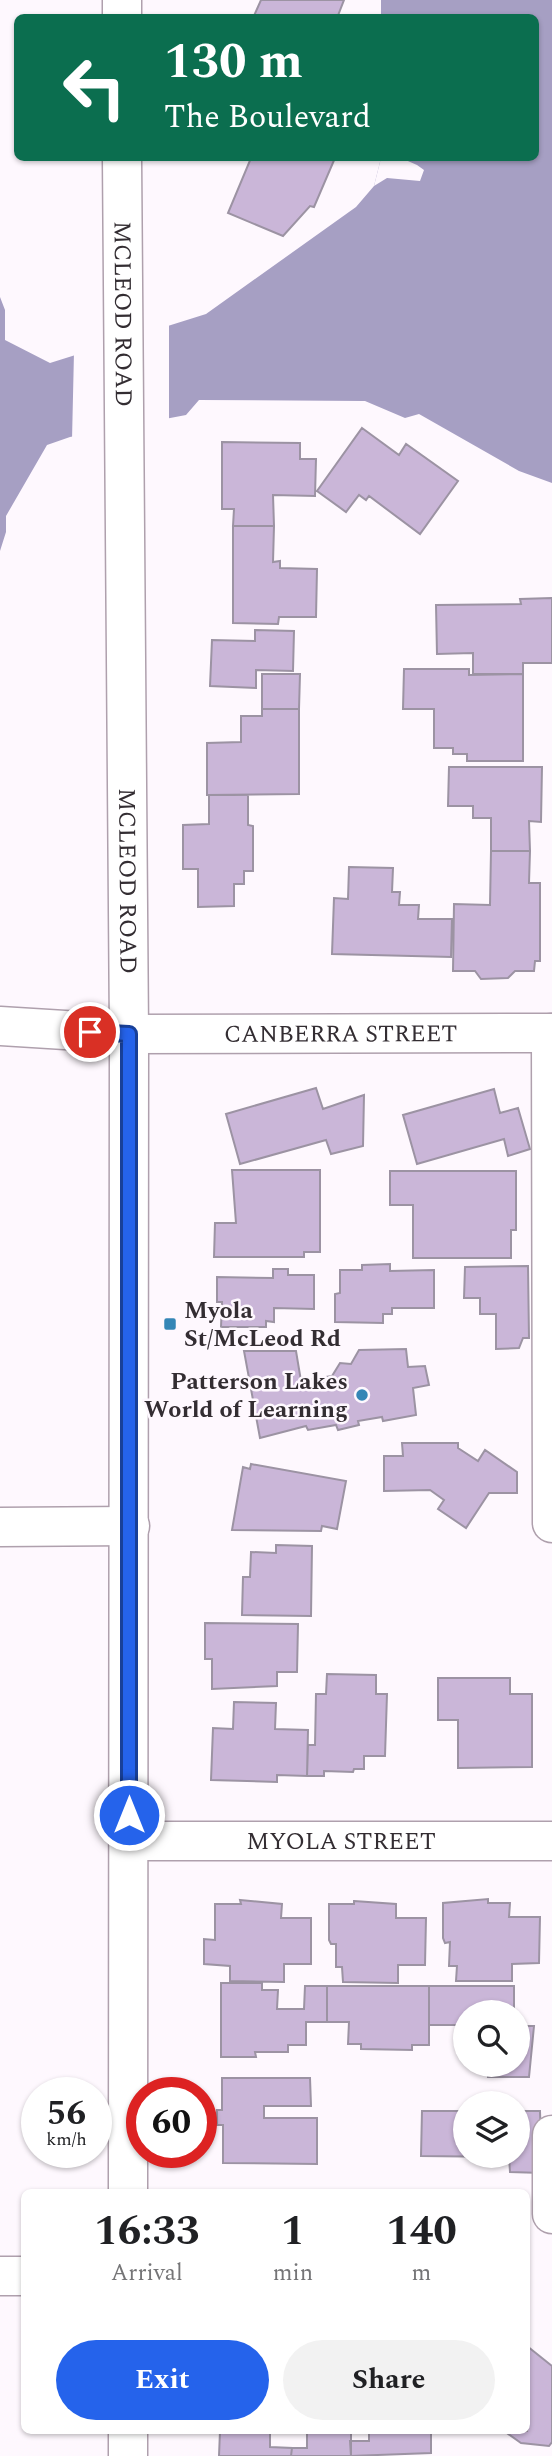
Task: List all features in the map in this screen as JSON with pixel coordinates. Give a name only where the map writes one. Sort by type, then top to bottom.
[{"type":"main road","name":"MCLEOD ROAD","points":[[122,161],[129,1034],[128,2189]]},
{"type":"main road","name":"CANBERRA STREET","points":[[0,1026],[129,1034],[551,1033]]},
{"type":"main road","points":[[551,1033],[552,1523]]},
{"type":"main road","points":[[0,1527],[130,1526]]},
{"type":"main road","name":"MYOLA STREET","points":[[129,1841],[552,1841]]},
{"type":"main road","points":[[530,2210],[552,2212],[552,2134]]},
{"type":"main road","points":[[0,2276],[21,2276]]},
{"type":"main road","points":[[128,2434],[128,2456]]},
{"type":"shaded area","points":[[381,0],[552,0],[552,483],[519,471],[419,414],[405,418],[365,401],[199,400],[186,415],[70,437],[47,445],[6,516],[6,532],[0,551],[0,297],[5,310],[5,340],[50,363],[206,314],[356,207],[374,186],[380,161],[539,161],[539,14],[381,14]]},
{"type":"pier","points":[[380,161],[408,161],[424,170],[420,181],[387,178],[374,186]]},
{"type":"pier","points":[[169,322],[169,422],[72,440],[74,352]]},
{"type":"building","points":[[261,0],[344,0],[339,14],[255,14]]},
{"type":"building","points":[[250,161],[334,161],[314,207],[310,206],[283,236],[228,213]]},
{"type":"building","points":[[362,428],[399,455],[406,444],[458,481],[420,534],[369,496],[366,500],[359,495],[346,512],[317,491]]},
{"type":"building","points":[[222,442],[300,443],[300,459],[316,459],[315,496],[273,495],[274,526],[233,526],[234,509],[222,509]]},
{"type":"building","points":[[233,526],[274,526],[273,562],[280,561],[280,568],[317,569],[316,617],[279,617],[278,624],[233,623]]},
{"type":"building","points":[[552,598],[552,663],[523,663],[523,674],[473,674],[473,653],[437,654],[436,605],[521,604],[520,599]]},
{"type":"building","points":[[255,630],[294,631],[293,671],[256,670],[256,688],[210,686],[212,640],[255,641]]},
{"type":"building","points":[[404,669],[469,669],[469,675],[523,674],[523,761],[467,761],[467,754],[453,754],[453,748],[434,748],[434,709],[403,709]]},
{"type":"building","points":[[262,674],[300,674],[299,709],[262,709]]},
{"type":"building","points":[[262,709],[299,709],[299,794],[207,795],[207,743],[241,742],[241,716],[262,716]]},
{"type":"building","points":[[449,767],[542,767],[541,822],[529,821],[530,851],[491,851],[491,818],[473,818],[473,806],[448,806]]},
{"type":"building","points":[[209,795],[248,795],[248,825],[253,826],[253,871],[244,871],[244,884],[234,884],[234,906],[198,907],[198,869],[183,869],[183,825],[209,824]]},
{"type":"building","points":[[491,851],[530,851],[529,883],[540,883],[540,961],[535,961],[534,971],[515,971],[508,978],[481,979],[475,971],[453,971],[454,904],[490,905]]},
{"type":"building","points":[[349,867],[393,868],[392,892],[400,892],[399,905],[419,905],[418,919],[452,919],[451,957],[332,954],[334,898],[348,899]]},
{"type":"building","points":[[316,1088],[323,1109],[364,1095],[363,1146],[331,1154],[326,1140],[240,1164],[226,1114]]},
{"type":"building","points":[[494,1089],[500,1113],[518,1108],[530,1149],[508,1156],[504,1139],[417,1164],[403,1115]]},
{"type":"building","points":[[232,1170],[320,1170],[320,1252],[304,1252],[304,1257],[214,1257],[215,1223],[236,1223]]},
{"type":"building","points":[[390,1171],[516,1171],[516,1230],[511,1230],[511,1258],[413,1258],[413,1205],[390,1205]]},
{"type":"building","points":[[390,1264],[390,1271],[434,1270],[434,1308],[392,1308],[392,1314],[383,1314],[383,1323],[335,1322],[335,1294],[340,1293],[340,1270],[362,1270],[362,1265]]},
{"type":"building","points":[[528,1266],[529,1338],[523,1338],[519,1348],[496,1349],[496,1314],[480,1314],[480,1298],[464,1298],[465,1267]]},
{"type":"building","points":[[273,1269],[288,1269],[288,1275],[314,1275],[314,1309],[274,1308],[274,1322],[266,1321],[266,1327],[221,1327],[222,1302],[217,1302],[217,1277],[273,1278]]},
{"type":"building","points":[[406,1349],[408,1367],[425,1366],[429,1385],[413,1388],[416,1415],[383,1421],[382,1417],[358,1421],[359,1425],[338,1430],[336,1425],[308,1430],[306,1426],[260,1438],[244,1351],[296,1351],[301,1381],[332,1376],[340,1363],[351,1364],[359,1350]]},
{"type":"building","points":[[402,1443],[458,1443],[458,1448],[478,1461],[485,1450],[517,1472],[517,1493],[489,1493],[466,1528],[438,1509],[444,1500],[430,1490],[384,1491],[384,1456],[403,1456]]},
{"type":"building","points":[[251,1464],[346,1481],[337,1529],[322,1526],[321,1531],[232,1530],[243,1467],[250,1469]]},
{"type":"building","points":[[276,1545],[312,1546],[311,1616],[242,1615],[243,1577],[250,1577],[251,1552],[276,1553]]},
{"type":"building","points":[[205,1623],[298,1624],[297,1672],[277,1672],[277,1686],[212,1689],[212,1659],[205,1659]]},
{"type":"building","points":[[327,1674],[376,1675],[376,1694],[387,1694],[385,1756],[364,1756],[364,1769],[354,1769],[353,1772],[324,1771],[324,1776],[307,1776],[308,1745],[315,1745],[316,1694],[326,1694]]},
{"type":"building","points":[[438,1678],[510,1678],[510,1694],[532,1694],[532,1767],[458,1768],[458,1720],[438,1720]]},
{"type":"building","points":[[234,1702],[276,1703],[275,1729],[308,1730],[307,1776],[277,1775],[277,1782],[211,1780],[213,1728],[233,1729]]},
{"type":"building","points":[[488,1899],[488,1903],[510,1903],[509,1917],[540,1917],[539,1963],[512,1964],[512,1981],[456,1981],[457,1966],[449,1966],[450,1942],[445,1943],[443,1938],[443,1903]]},
{"type":"building","points":[[240,1900],[282,1904],[281,1918],[311,1918],[311,1964],[284,1964],[284,1982],[230,1981],[230,1966],[204,1964],[204,1939],[215,1940],[215,1904],[241,1904]]},
{"type":"building","points":[[354,1901],[396,1904],[396,1918],[426,1918],[425,1965],[398,1965],[398,1983],[343,1982],[342,1967],[336,1967],[336,1944],[331,1944],[329,1940],[329,1904],[354,1904]]},
{"type":"building","points":[[221,1983],[262,1983],[262,1990],[278,1990],[277,2009],[304,2009],[305,1986],[327,1986],[327,2022],[306,2022],[306,2045],[288,2045],[288,2052],[255,2052],[256,2057],[221,2057]]},
{"type":"building","points":[[327,1986],[429,1986],[429,2045],[412,2045],[412,2050],[361,2049],[361,2044],[348,2044],[349,2022],[327,2022]]},
{"type":"building","points":[[429,1986],[514,1986],[514,2000],[453,2000],[453,2025],[429,2025]]},
{"type":"building","points":[[530,2026],[534,2026],[530,2067]]},
{"type":"building","points":[[222,2078],[310,2078],[311,2106],[264,2106],[264,2118],[317,2118],[317,2164],[223,2163],[223,2125],[217,2125],[217,2110],[222,2110]]},
{"type":"building","points":[[422,2111],[453,2111],[453,2156],[421,2156]]},
{"type":"building","points":[[530,2111],[540,2111],[542,2173],[510,2172],[510,2168],[530,2168]]},
{"type":"building","points":[[530,2348],[552,2366],[552,2442],[549,2446],[521,2443],[508,2434],[530,2434]]},
{"type":"building","points":[[220,2434],[270,2434],[270,2447],[292,2448],[291,2456],[219,2456]]},
{"type":"building","points":[[307,2434],[351,2434],[351,2456],[291,2456],[292,2448],[307,2448]]},
{"type":"building","points":[[369,2434],[431,2434],[431,2453],[351,2456],[350,2441],[369,2441]]},
{"type":"place","name":"Myola St/McLeod Rd","points":[[170,1324]]},
{"type":"place","name":"Patterson Lakes World of Learning","points":[[362,1395]]},
{"type":"route","points":[[90,1032],[129,1034],[129,1815]]}]
